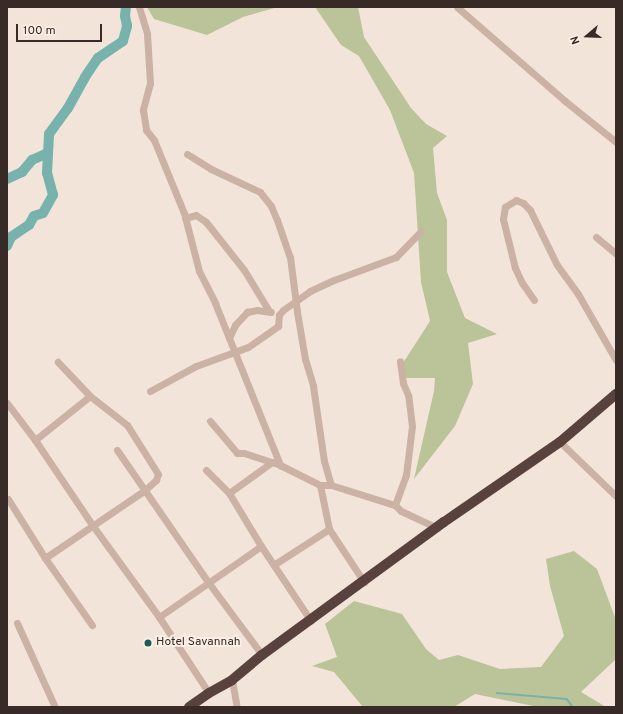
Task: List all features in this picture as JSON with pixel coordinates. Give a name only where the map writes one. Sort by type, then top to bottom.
[{"type":"highway","points":[[189,707],[209,693],[232,680],[262,655],[437,528],[560,442],[616,394]]},
{"type":"street","points":[[139,7],[147,34],[150,83],[143,110],[146,130],[154,140],[185,218],[199,271],[215,303],[280,465]]},
{"type":"street","points":[[457,7],[565,101],[616,142]]},
{"type":"street","points":[[187,154],[211,169],[253,187],[260,192],[271,206],[290,256],[305,359],[313,386],[324,461],[331,485]]},
{"type":"street","points":[[534,300],[522,283],[515,268],[503,219],[505,207],[516,200],[523,203],[530,210],[557,265],[578,294],[616,360]]},
{"type":"street","points":[[185,218],[196,215],[206,222],[244,270],[269,311]]},
{"type":"street","points":[[278,315],[310,292],[334,280],[396,257],[421,231]]},
{"type":"street","points":[[596,237],[616,254]]},
{"type":"street","points":[[229,338],[236,325],[247,312],[257,310],[269,311],[278,315]]},
{"type":"street","points":[[150,391],[196,366],[234,353],[273,330],[278,326],[278,315]]},
{"type":"street","points":[[395,505],[406,475],[412,426],[408,395],[403,383],[400,361]]},
{"type":"street","points":[[45,558],[145,490],[156,480],[158,474],[127,425],[90,396],[58,362]]},
{"type":"street","points":[[35,440],[90,396]]},
{"type":"street","points":[[7,403],[35,440],[209,693]]},
{"type":"street","points":[[210,421],[237,454],[244,453],[272,462],[320,485],[331,485],[395,505],[401,511],[437,528]]},
{"type":"street","points":[[560,442],[616,496]]},
{"type":"street","points":[[117,450],[208,582],[262,655]]},
{"type":"street","points":[[229,493],[272,462]]},
{"type":"street","points":[[206,470],[229,493],[261,546],[275,564],[311,620]]},
{"type":"street","points":[[320,485],[329,529],[364,582]]},
{"type":"street","points":[[8,499],[45,558],[92,625]]},
{"type":"street","points":[[275,564],[329,529]]},
{"type":"street","points":[[158,617],[261,546]]},
{"type":"street","points":[[17,623],[55,707]]},
{"type":"street","points":[[232,680],[236,707]]},
{"type":"green space","points":[[147,7],[278,7],[243,17],[207,35],[154,19]]},
{"type":"green space","points":[[315,7],[358,7],[364,37],[411,108],[426,124],[447,136],[433,148],[437,193],[447,220],[447,272],[465,318],[497,334],[468,343],[473,384],[455,426],[414,479],[434,391],[435,378],[402,378],[403,363],[430,321],[421,282],[414,173],[390,110],[359,56],[341,45]]},
{"type":"green space","points":[[574,551],[597,569],[616,620],[615,660],[581,692],[606,707],[538,707],[475,694],[454,707],[363,707],[334,672],[312,666],[337,657],[325,624],[354,601],[402,614],[426,649],[439,660],[458,655],[500,669],[541,667],[564,636],[550,586],[546,559]]},
{"type":"waterway","points":[[7,246],[11,237],[29,225],[34,216],[43,213],[53,195],[47,173],[49,134],[68,108],[85,77],[98,58],[123,41],[127,26],[125,16],[126,7]]},
{"type":"waterway","points":[[7,179],[22,172],[32,160],[48,153]]},
{"type":"waterway","points":[[497,693],[567,699],[573,707]]},
{"type":"place","name":"Hotel Savannah","points":[[148,643]]}]
